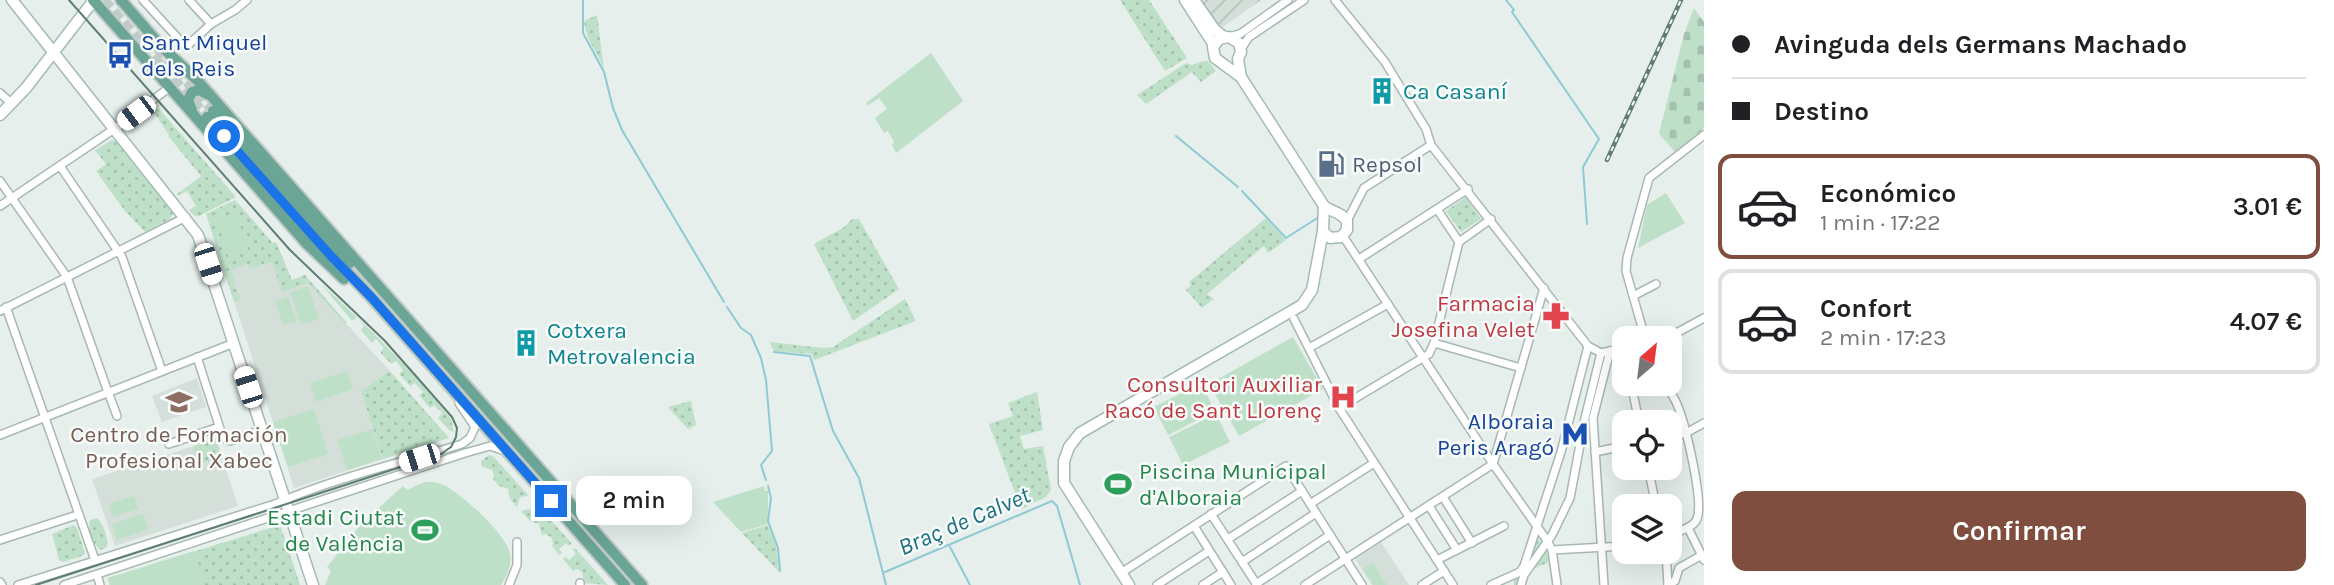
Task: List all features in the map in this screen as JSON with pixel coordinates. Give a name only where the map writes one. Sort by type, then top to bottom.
[{"type":"main road","points":[[94,0],[170,88],[208,111],[336,248],[405,317],[642,585]]},
{"type":"main road","points":[[121,0],[160,45],[189,71],[208,111],[625,585]]},
{"type":"street","points":[[12,0],[186,217],[201,241],[313,585]]},
{"type":"street","points":[[0,115],[12,104],[94,0]]},
{"type":"street","points":[[143,0],[186,47],[211,24],[236,10],[247,0]]},
{"type":"street","points":[[189,0],[211,24]]},
{"type":"street","points":[[1185,0],[1214,45],[1215,58],[1241,77],[1329,215]]},
{"type":"street","points":[[1194,0],[1215,30],[1237,41],[1241,77]]},
{"type":"street","points":[[1271,12],[1277,0]]},
{"type":"street","points":[[1214,45],[1227,37],[1240,34],[1288,0]]},
{"type":"street","points":[[1227,65],[1240,54],[1249,37],[1304,0]]},
{"type":"street","points":[[1335,0],[1385,62],[1426,129],[1431,145],[1588,346],[1605,352],[1612,351]]},
{"type":"street","points":[[0,206],[170,88]]},
{"type":"street","points":[[0,93],[12,104]]},
{"type":"street","points":[[1642,326],[1626,271],[1627,258],[1649,178],[1704,135]]},
{"type":"street","points":[[1325,238],[1343,236],[1347,230],[1347,220],[1364,188],[1431,145]]},
{"type":"street","points":[[60,166],[119,251],[162,371]]},
{"type":"street","points":[[0,181],[67,277],[117,416]]},
{"type":"street","points":[[1359,259],[1468,189]]},
{"type":"street","points":[[1437,209],[1459,242]]},
{"type":"street","points":[[1129,585],[1064,482],[1064,461],[1069,447],[1080,433],[1302,305],[1312,290],[1325,238],[1322,224],[1329,215],[1341,214],[1347,220]]},
{"type":"street","points":[[95,560],[45,417],[3,309],[186,217]]},
{"type":"street","points":[[1339,408],[1429,354],[1459,242],[1491,219]]},
{"type":"street","points":[[1343,236],[1493,464],[1548,542],[1557,585]]},
{"type":"street","points":[[1633,296],[1656,284]]},
{"type":"street","points":[[1305,585],[1493,464],[1544,289]]},
{"type":"street","points":[[1309,348],[1388,304]]},
{"type":"street","points":[[1294,319],[1339,408],[1453,585]]},
{"type":"street","points":[[1682,330],[1702,319],[1704,329]]},
{"type":"street","points":[[1434,343],[1521,368]]},
{"type":"street","points":[[0,435],[109,395],[162,371],[234,344]]},
{"type":"street","points":[[1491,585],[1520,572],[1524,566],[1561,452],[1588,346]]},
{"type":"street","points":[[1604,585],[1593,418],[1605,352]]},
{"type":"street","points":[[1521,585],[1524,575],[1548,542],[1570,498],[1585,418],[1605,352]]},
{"type":"street","points":[[197,358],[219,427],[226,440],[262,430]]},
{"type":"street","points":[[18,585],[466,442],[474,432],[474,424],[443,379]]},
{"type":"street","points":[[1673,396],[1704,491]]},
{"type":"street","points":[[1682,434],[1704,423]]},
{"type":"street","points":[[169,444],[219,427]]},
{"type":"street","points":[[64,585],[143,557],[490,446],[498,447],[514,459]]},
{"type":"street","points":[[1595,452],[1612,448]]},
{"type":"street","points":[[1310,504],[1374,463]]},
{"type":"street","points":[[1121,573],[1286,466],[1361,584]]},
{"type":"street","points":[[1682,530],[1697,520],[1701,500],[1700,479]]},
{"type":"street","points":[[1228,539],[1302,491]]},
{"type":"street","points":[[1443,496],[1472,543]]},
{"type":"street","points":[[1429,506],[1457,550]]},
{"type":"street","points":[[1242,562],[1316,513]]},
{"type":"street","points":[[1212,514],[1257,584],[1330,535]]},
{"type":"street","points":[[0,540],[74,516]]},
{"type":"street","points":[[1194,526],[1231,585]]},
{"type":"street","points":[[1437,560],[1504,526]]},
{"type":"street","points":[[1667,564],[1668,585],[1675,582],[1679,568],[1703,558],[1688,528]]},
{"type":"street","points":[[509,585],[517,565],[517,542]]},
{"type":"street","points":[[1552,551],[1612,547]]},
{"type":"street","points":[[1157,585],[1209,551]]},
{"type":"street","points":[[1422,585],[1444,571]]},
{"type":"street","points":[[1203,585],[1223,572]]},
{"type":"street","points":[[97,575],[100,585]]},
{"type":"shaded area","points":[[1201,0],[1261,0],[1223,27],[1217,25]]},
{"type":"shaded area","points":[[235,200],[273,243],[276,242],[292,280],[302,276],[390,371],[361,391],[383,459],[294,488],[206,214]]},
{"type":"shaded area","name":"Centro de Formación Profesional Xabec","points":[[197,378],[206,407],[162,422],[152,396]]},
{"type":"shaded area","points":[[216,439],[238,506],[115,546],[92,479]]},
{"type":"shaded area","points":[[1381,542],[1409,585],[1372,585],[1355,559]]},
{"type":"green space","points":[[1120,0],[1149,0],[1187,58],[1165,71]]},
{"type":"green space","points":[[1694,8],[1704,22],[1704,128],[1676,153],[1659,134],[1684,34]]},
{"type":"green space","points":[[597,15],[604,69],[585,29],[584,21]]},
{"type":"green space","points":[[931,53],[963,101],[896,153],[888,131],[884,133],[875,118],[887,109],[879,98],[867,106],[866,103]]},
{"type":"green space","points":[[1208,61],[1216,71],[1201,82],[1192,72],[1146,104],[1137,95],[1186,63],[1192,65]]},
{"type":"green space","points":[[158,108],[236,197],[199,216],[189,210],[196,206],[187,191],[178,196],[177,194],[201,176],[168,136],[153,111]]},
{"type":"green space","points":[[112,140],[173,213],[170,219],[145,232],[125,211],[96,171],[106,164],[95,150]]},
{"type":"green space","points":[[1666,193],[1685,223],[1638,248],[1647,205]]},
{"type":"green space","points":[[1466,197],[1481,219],[1461,232],[1446,211]]},
{"type":"green space","points":[[235,200],[273,243],[276,242],[292,280],[305,275],[347,323],[344,323],[308,283],[282,292],[272,262],[250,269],[247,264],[231,270],[240,300],[234,302],[206,214]]},
{"type":"green space","points":[[236,212],[249,252],[229,258],[217,219]]},
{"type":"green space","points":[[1266,218],[1286,240],[1268,253],[1264,246],[1207,294],[1214,299],[1202,308],[1186,290],[1191,285],[1189,282]]},
{"type":"green space","points":[[852,219],[859,219],[899,289],[853,321],[814,244],[843,228]]},
{"type":"green space","points":[[321,284],[338,300],[357,317],[352,321]]},
{"type":"green space","points":[[308,286],[319,319],[301,324],[290,292]]},
{"type":"green space","points":[[288,297],[297,321],[283,325],[275,301]]},
{"type":"green space","points":[[905,299],[916,321],[814,360],[810,350],[811,354],[774,351],[769,342],[833,347]]},
{"type":"green space","points":[[358,318],[436,401],[451,419],[454,432],[438,418],[442,413],[434,405],[430,408],[419,395],[423,392],[415,383],[410,386],[399,374],[403,370],[396,361],[391,364],[380,352],[384,348],[376,339],[372,343],[361,330],[364,326]]},
{"type":"green space","points":[[1293,337],[1323,389],[1239,436],[1209,384]]},
{"type":"green space","points":[[347,371],[353,389],[316,402],[310,383]]},
{"type":"green space","points":[[390,371],[449,438],[383,459],[361,391]]},
{"type":"green space","points":[[1201,383],[1215,411],[1168,435],[1154,407]]},
{"type":"green space","points":[[1037,392],[1043,430],[1020,436],[1024,449],[1043,446],[1051,490],[1046,497],[1021,509],[989,424],[1013,416],[1008,403]]},
{"type":"green space","points":[[691,401],[696,425],[688,429],[668,407]]},
{"type":"green space","points":[[314,409],[328,454],[288,467],[273,422]]},
{"type":"green space","points":[[1216,414],[1230,442],[1183,465],[1169,437]]},
{"type":"green space","points":[[373,429],[382,459],[347,470],[337,440]]},
{"type":"green space","points":[[216,439],[222,457],[199,464],[193,446]]},
{"type":"green space","points":[[489,455],[493,456],[529,496],[520,497],[517,507],[510,499],[508,489],[499,486],[493,479],[492,470],[481,466],[481,461]]},
{"type":"green space","points":[[601,476],[624,480],[631,486],[631,493],[628,496],[627,490],[622,494],[618,490],[605,503],[600,499],[605,494],[595,484]]},
{"type":"green space","name":"Estadi Ciutat de València","points":[[424,482],[441,484],[454,491],[501,536],[510,558],[501,585],[325,585],[331,571],[327,567],[362,523],[403,486],[407,490]]},
{"type":"green space","points":[[764,486],[765,491],[768,491],[768,524],[741,532],[713,502]]},
{"type":"green space","points":[[134,496],[139,509],[113,517],[109,504]]},
{"type":"green space","points":[[533,500],[572,544],[569,546],[566,543],[559,549],[562,553],[559,555],[552,546],[551,537],[542,535],[539,524],[530,521],[521,511],[531,509]]},
{"type":"green space","points":[[143,514],[149,529],[117,540],[112,524]]},
{"type":"green space","points":[[97,518],[107,540],[107,547],[101,550],[93,541],[89,528],[90,520]]},
{"type":"green space","points":[[74,525],[85,553],[63,562],[59,560],[52,534]]},
{"type":"green space","points":[[280,525],[300,585],[110,585],[108,578]]},
{"type":"green space","points":[[768,525],[776,544],[779,572],[742,533]]},
{"type":"green space","points":[[1536,536],[1546,549],[1549,562],[1533,569],[1523,585],[1514,585],[1513,578],[1520,574]]},
{"type":"green space","points":[[575,548],[608,585],[584,583],[582,572],[577,569],[573,571],[563,559],[566,557],[569,560],[576,554],[573,550]]},
{"type":"green space","points":[[194,551],[205,585],[110,585],[108,578]]},
{"type":"green space","points":[[1373,563],[1387,585],[1373,585],[1363,569]]},
{"type":"waterway","points":[[583,0],[583,33],[604,72],[622,130],[724,302]]},
{"type":"waterway","points":[[1506,0],[1599,139],[1583,167],[1587,224]]},
{"type":"waterway","points":[[1176,136],[1238,187]]},
{"type":"waterway","points":[[1242,191],[1286,238],[1319,217]]},
{"type":"waterway","points":[[727,307],[741,328],[751,335],[761,358],[766,380],[772,451],[761,465],[766,480]]},
{"type":"waterway","points":[[774,352],[810,356],[833,431],[859,478],[886,585]]},
{"type":"waterway","points":[[768,486],[771,498],[768,521],[778,548],[780,571]]},
{"type":"waterway","name":"Braç de Calvet","points":[[885,572],[1052,501],[1057,506],[1080,585]]},
{"type":"waterway","points":[[950,547],[970,585]]},
{"type":"tunnel","points":[[104,0],[207,117]]},
{"type":"tunnel","points":[[157,48],[213,111]]},
{"type":"tram line","points":[[36,585],[441,454],[451,447],[457,428],[452,417],[385,341],[290,250],[69,0]]},
{"type":"railway","points":[[1607,160],[1681,0]]},
{"type":"place","name":"Sant Miquel dels Reis","points":[[120,55]]},
{"type":"place","name":"Ca Casaní","points":[[1382,91]]},
{"type":"place","name":"Repsol","points":[[1331,164]]},
{"type":"place","name":"Farmacia Josefina Velet","points":[[1556,316]]},
{"type":"place","name":"Cotxera Metrovalencia","points":[[526,343]]},
{"type":"place","name":"Consultori Auxiliar Racó de Sant Llorenç","points":[[1343,397]]},
{"type":"place","name":"Centro de Formación Profesional Xabec","points":[[179,402]]},
{"type":"place","name":"Alboraia Peris Aragó","points":[[1575,434]]},
{"type":"place","name":"Piscina Municipal d'Alboraia","points":[[1118,484]]},
{"type":"place","name":"Estadi Ciutat de València","points":[[425,530]]},
{"type":"route","points":[[224,136],[292,214],[372,298],[551,501]]}]
